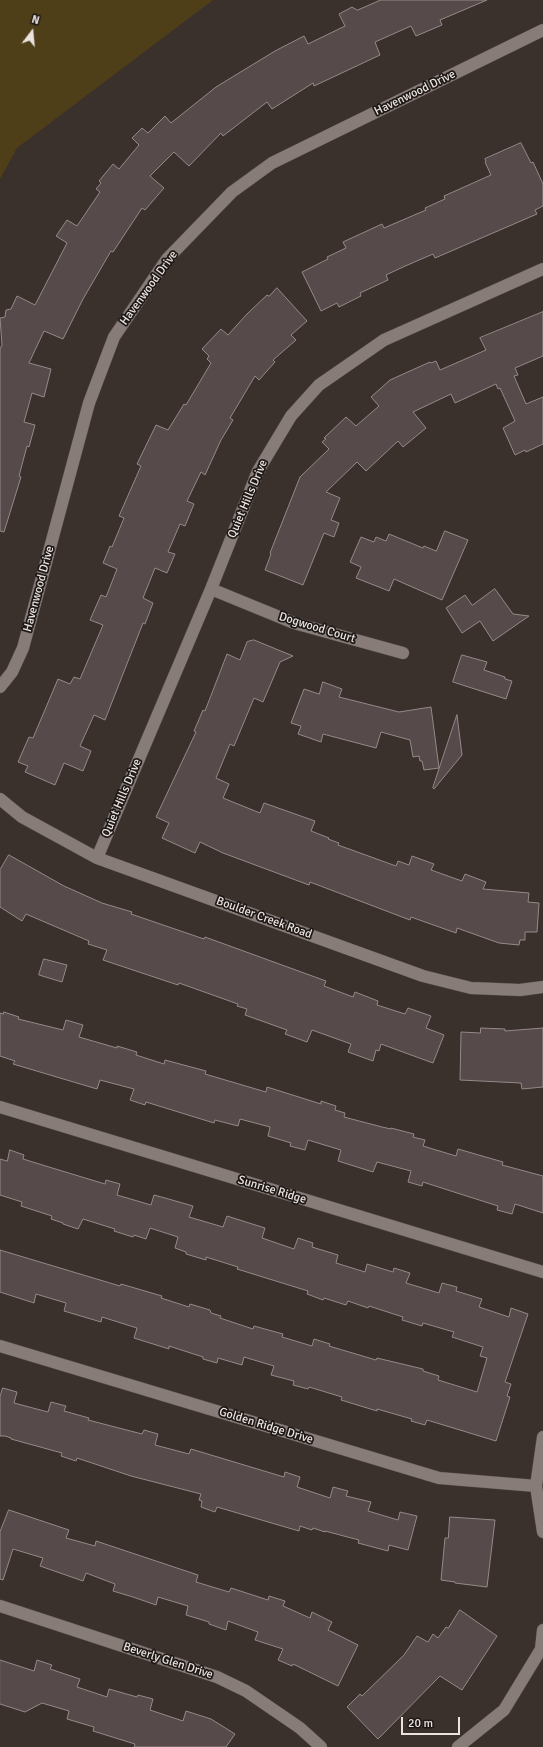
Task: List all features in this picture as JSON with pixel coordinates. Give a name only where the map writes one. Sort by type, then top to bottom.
[{"type":"street","name":"Havenwood Drive","points":[[0,686],[12,672],[23,648],[89,403],[114,337],[167,259],[232,192],[272,164],[543,30]]},
{"type":"street","name":"Quiet Hills Drive","points":[[97,858],[211,589],[258,471],[291,416],[319,386],[384,340],[543,269]]},
{"type":"street","name":"Dogwood Court","points":[[211,589],[294,623],[403,653]]},
{"type":"street","name":"Boulder Creek Road","points":[[0,799],[22,817],[97,858],[423,976],[471,988],[520,990],[543,987]]},
{"type":"street","name":"Sunrise Ridge","points":[[0,1107],[543,1272]]},
{"type":"street","name":"Golden Ridge Drive","points":[[0,1346],[439,1478],[536,1486]]},
{"type":"street","points":[[543,1437],[536,1486],[543,1532]]},
{"type":"street","name":"Beverly Glen Drive","points":[[0,1606],[217,1678],[246,1691],[300,1728],[321,1747]]},
{"type":"street","points":[[458,1747],[504,1710],[541,1649],[543,1630]]},
{"type":"shaded area","points":[[0,0],[213,0],[17,148],[0,179]]},
{"type":"building","points":[[381,0],[487,0],[440,20],[442,25],[416,36],[411,26],[375,42],[380,55],[314,86],[313,83],[272,109],[267,102],[223,136],[221,133],[189,166],[174,152],[150,176],[164,188],[145,210],[142,208],[113,252],[111,251],[83,299],[63,339],[44,331],[29,363],[51,369],[44,397],[32,393],[24,422],[35,425],[29,447],[27,446],[19,476],[21,477],[4,532],[0,531],[0,349],[2,345],[0,318],[5,317],[6,310],[11,309],[17,296],[35,305],[67,243],[56,236],[67,220],[77,226],[100,192],[96,189],[101,183],[99,181],[113,164],[119,169],[139,145],[132,138],[142,128],[148,133],[165,116],[171,123],[216,87],[275,51],[304,36],[308,44],[345,26],[339,14],[352,7],[357,10]]},
{"type":"building","points":[[521,143],[531,163],[533,162],[543,184],[543,206],[535,210],[537,214],[435,258],[433,254],[403,267],[386,275],[388,280],[360,293],[361,296],[339,307],[337,303],[321,311],[302,272],[346,248],[343,242],[382,224],[384,228],[426,210],[425,208],[445,199],[444,196],[491,175],[485,159]]},
{"type":"building","points":[[277,288],[307,321],[291,335],[296,340],[273,360],[275,362],[259,380],[255,376],[230,418],[233,420],[221,440],[205,475],[201,472],[187,501],[194,504],[185,526],[180,524],[168,552],[175,554],[167,573],[155,568],[143,598],[153,603],[145,624],[143,623],[105,720],[94,715],[80,746],[91,751],[83,771],[64,763],[55,785],[25,772],[28,766],[18,762],[29,737],[33,738],[58,679],[70,684],[74,677],[80,679],[103,625],[90,620],[101,595],[106,597],[117,569],[103,563],[110,546],[112,547],[124,518],[119,516],[141,466],[137,464],[156,425],[168,430],[184,404],[186,405],[211,363],[207,359],[209,356],[202,349],[221,329],[228,335],[247,314],[267,295],[269,296]]},
{"type":"building","points":[[543,312],[543,356],[515,368],[518,375],[514,376],[526,404],[543,397],[543,444],[526,452],[525,450],[515,455],[503,428],[515,421],[500,388],[498,389],[496,384],[455,403],[451,394],[413,412],[426,428],[403,447],[398,441],[366,471],[357,462],[326,492],[340,498],[331,520],[339,523],[334,537],[324,533],[303,585],[265,570],[271,554],[270,553],[300,477],[329,449],[322,442],[326,439],[324,438],[346,417],[356,426],[379,406],[371,397],[390,380],[430,362],[436,361],[440,370],[486,350],[480,338]]},
{"type":"building","points":[[445,531],[468,540],[442,600],[394,579],[389,591],[356,578],[361,567],[350,562],[361,537],[374,542],[376,537],[386,541],[389,534],[423,548],[424,546],[436,551]]},
{"type":"building","points":[[495,589],[513,614],[529,616],[493,641],[480,621],[462,633],[446,608],[465,595],[472,605]]},
{"type":"building","points":[[254,640],[293,656],[280,662],[263,702],[254,698],[234,746],[230,744],[216,778],[229,784],[223,798],[260,813],[264,803],[315,821],[311,831],[339,843],[338,845],[396,866],[398,861],[409,865],[412,856],[434,864],[431,870],[462,881],[465,874],[486,882],[483,889],[529,893],[528,902],[539,903],[537,932],[525,932],[525,940],[520,940],[519,945],[499,943],[457,928],[456,933],[411,917],[410,920],[310,882],[309,885],[223,853],[200,842],[195,853],[162,838],[169,823],[156,817],[196,732],[194,731],[203,710],[205,711],[227,654],[240,660],[247,642]]},
{"type":"building","points":[[462,655],[487,662],[484,670],[512,681],[506,699],[453,682]]},
{"type":"building","points":[[323,682],[342,689],[339,697],[399,712],[431,707],[439,768],[424,770],[419,756],[413,757],[410,740],[381,732],[376,748],[323,734],[321,742],[298,734],[301,726],[291,723],[304,689],[319,694]]},
{"type":"building","points":[[457,715],[462,755],[434,789],[433,788]]},
{"type":"building","points":[[9,855],[64,886],[102,903],[132,912],[131,914],[204,939],[205,937],[326,981],[324,986],[353,997],[355,992],[378,1001],[377,1005],[405,1014],[408,1008],[431,1016],[426,1028],[444,1035],[433,1063],[381,1044],[379,1051],[376,1050],[373,1061],[348,1052],[351,1044],[312,1030],[307,1042],[285,1034],[287,1030],[245,1015],[247,1009],[237,1006],[238,1004],[179,983],[178,985],[103,960],[107,950],[88,944],[89,941],[26,914],[22,921],[0,907],[0,870]]},
{"type":"building","points":[[44,959],[67,965],[62,982],[39,975]]},
{"type":"building","points":[[4,1012],[19,1017],[18,1019],[63,1030],[66,1020],[83,1025],[79,1037],[137,1052],[136,1055],[164,1064],[165,1060],[206,1071],[205,1074],[266,1092],[267,1087],[321,1104],[321,1101],[336,1106],[335,1110],[345,1113],[344,1117],[414,1134],[413,1137],[425,1140],[423,1146],[456,1156],[458,1149],[503,1162],[502,1165],[543,1176],[543,1213],[515,1204],[512,1214],[497,1210],[498,1206],[423,1182],[422,1186],[408,1182],[411,1171],[377,1162],[373,1172],[338,1161],[341,1150],[308,1140],[305,1150],[290,1146],[291,1143],[268,1136],[270,1127],[240,1119],[238,1126],[215,1120],[214,1123],[146,1102],[145,1105],[130,1100],[134,1089],[100,1080],[97,1089],[13,1064],[15,1061],[0,1056],[0,1013],[3,1014]]},
{"type":"building","points":[[481,1028],[505,1029],[505,1031],[543,1028],[543,1087],[522,1089],[521,1083],[460,1080],[461,1032],[480,1033]]},
{"type":"building","points":[[10,1150],[24,1155],[23,1159],[105,1184],[106,1180],[120,1184],[117,1195],[151,1205],[154,1195],[193,1206],[189,1217],[223,1227],[227,1216],[265,1228],[262,1238],[294,1249],[298,1238],[313,1243],[312,1247],[338,1255],[336,1263],[365,1272],[367,1264],[393,1272],[394,1268],[410,1273],[406,1283],[439,1293],[442,1283],[457,1287],[456,1291],[482,1299],[479,1307],[509,1317],[511,1308],[528,1314],[505,1382],[511,1384],[507,1396],[510,1397],[496,1441],[427,1420],[425,1425],[411,1421],[412,1419],[377,1409],[377,1411],[341,1400],[342,1397],[309,1387],[308,1389],[293,1385],[294,1381],[271,1375],[274,1366],[244,1357],[242,1365],[218,1358],[217,1363],[169,1346],[169,1349],[134,1338],[137,1328],[102,1317],[101,1322],[64,1311],[66,1303],[36,1294],[34,1303],[0,1292],[0,1250],[120,1286],[121,1284],[162,1296],[161,1298],[189,1307],[190,1304],[210,1310],[211,1313],[221,1316],[220,1318],[253,1329],[254,1326],[283,1334],[282,1337],[312,1346],[314,1339],[330,1344],[329,1346],[376,1360],[377,1358],[423,1369],[423,1371],[439,1376],[438,1380],[477,1392],[487,1358],[480,1356],[483,1347],[452,1337],[454,1332],[423,1323],[422,1326],[402,1320],[403,1317],[369,1306],[368,1308],[348,1301],[346,1305],[324,1298],[323,1300],[307,1294],[308,1291],[237,1269],[238,1267],[206,1257],[206,1260],[186,1254],[186,1252],[175,1248],[178,1237],[150,1228],[146,1239],[134,1235],[133,1237],[114,1231],[115,1229],[83,1219],[78,1229],[51,1219],[52,1216],[21,1206],[22,1202],[0,1195],[0,1159],[7,1161]]},
{"type":"building","points":[[3,1388],[17,1392],[14,1403],[48,1412],[51,1402],[66,1406],[64,1411],[89,1418],[88,1420],[142,1434],[144,1430],[158,1434],[155,1445],[189,1454],[191,1449],[284,1477],[285,1472],[300,1477],[297,1487],[330,1498],[333,1487],[348,1491],[346,1496],[371,1502],[368,1511],[398,1520],[400,1512],[417,1516],[408,1550],[389,1545],[388,1551],[358,1543],[359,1540],[313,1528],[312,1530],[300,1526],[299,1531],[217,1507],[215,1512],[201,1507],[202,1501],[199,1500],[201,1494],[131,1476],[77,1458],[76,1461],[61,1456],[62,1453],[5,1436],[0,1436],[0,1397]]},
{"type":"building","points":[[9,1510],[69,1530],[66,1538],[95,1546],[96,1541],[198,1575],[196,1582],[229,1592],[231,1588],[268,1600],[269,1596],[285,1601],[283,1606],[310,1618],[312,1612],[332,1622],[328,1630],[358,1645],[338,1686],[293,1664],[292,1666],[278,1660],[283,1649],[255,1640],[258,1632],[228,1621],[226,1630],[209,1624],[209,1622],[186,1615],[188,1606],[158,1597],[156,1605],[113,1591],[115,1584],[86,1573],[83,1581],[40,1566],[43,1558],[13,1549],[3,1580],[0,1579],[0,1532]]},
{"type":"building","points":[[450,1517],[495,1520],[487,1587],[441,1580],[445,1538],[448,1538]]},
{"type":"building","points":[[460,1610],[497,1636],[462,1690],[440,1676],[378,1739],[347,1707],[360,1694],[362,1696],[404,1655],[417,1636],[428,1642],[433,1634],[438,1638],[446,1627],[448,1628]]},
{"type":"building","points":[[0,1660],[34,1671],[37,1660],[52,1665],[50,1669],[80,1679],[77,1687],[107,1697],[109,1689],[137,1697],[138,1695],[153,1699],[150,1710],[183,1721],[186,1711],[211,1719],[235,1734],[226,1747],[134,1747],[135,1744],[93,1731],[94,1727],[67,1719],[69,1711],[42,1703],[25,1712],[0,1704]]}]
